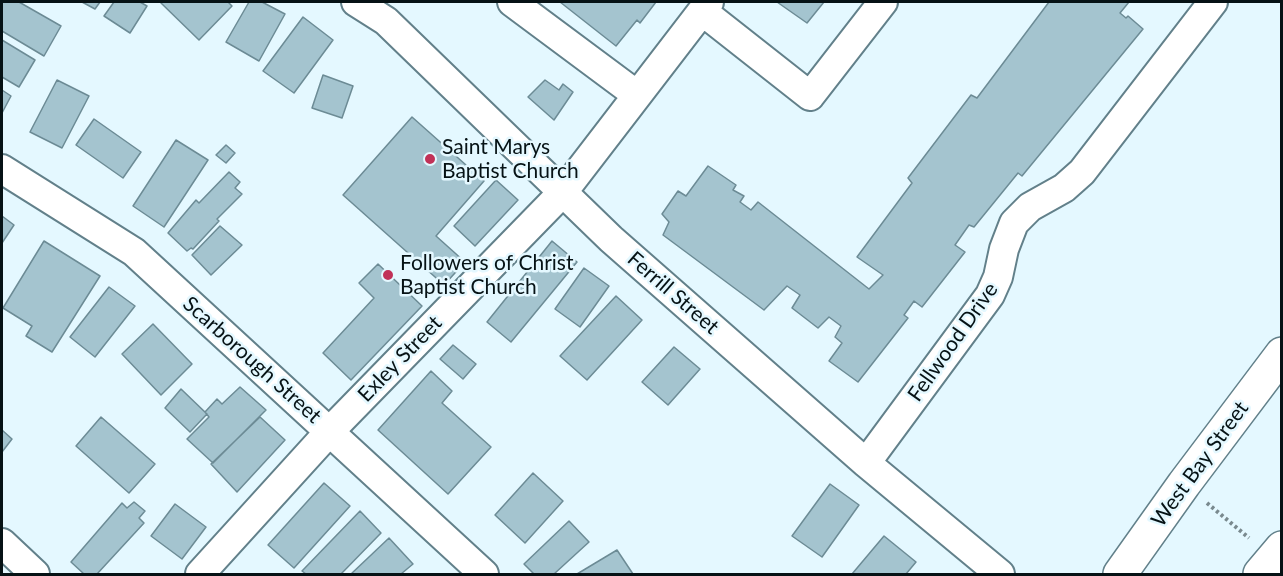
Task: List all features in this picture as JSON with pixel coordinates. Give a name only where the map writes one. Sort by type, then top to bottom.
[{"type":"main road","name":"West Bay Street","points":[[1120,574],[1281,354]]},
{"type":"street","name":"Ferrill Street","points":[[356,2],[386,21],[620,246],[866,463],[1000,574]]},
{"type":"street","points":[[512,2],[637,95]]},
{"type":"street","points":[[705,6],[810,96],[883,2]]},
{"type":"street","name":"Fellwood Drive","points":[[866,463],[990,295],[998,277],[1004,249],[1014,223],[1030,207],[1064,188],[1082,172],[1213,2]]},
{"type":"street","name":"Exley Street","points":[[200,574],[330,432],[563,192],[705,6]]},
{"type":"street","name":"Scarborough Street","points":[[2,169],[134,252],[484,574]]},
{"type":"street","points":[[2,543],[35,574]]},
{"type":"path","points":[[1204,500],[1266,555]]},
{"type":"building","points":[[2,2],[19,2],[61,26],[44,56],[2,31]]},
{"type":"building","points":[[82,2],[100,2],[95,9]]},
{"type":"building","points":[[114,2],[140,2],[147,6],[130,33],[104,16]]},
{"type":"building","points":[[162,2],[228,2],[232,6],[199,40]]},
{"type":"building","points":[[249,2],[262,2],[285,14],[259,61],[226,42]]},
{"type":"building","points":[[560,2],[656,2],[640,23],[637,20],[616,46]]},
{"type":"building","points":[[777,2],[824,2],[807,23]]},
{"type":"building","points":[[1049,2],[1129,2],[1120,13],[1126,18],[1128,16],[1143,29],[1022,176],[1018,173],[974,227],[969,225],[955,245],[965,252],[922,307],[914,301],[904,315],[908,318],[858,382],[829,361],[842,343],[835,337],[841,326],[829,317],[818,328],[792,308],[800,295],[787,286],[764,310],[663,235],[669,222],[662,214],[678,191],[686,196],[708,166],[736,185],[733,190],[744,196],[740,202],[751,210],[758,202],[869,289],[883,275],[857,257],[912,183],[908,178],[971,95],[977,98]]},
{"type":"building","points":[[303,17],[333,40],[294,93],[263,71]]},
{"type":"building","points":[[2,40],[35,60],[19,87],[2,77]]},
{"type":"building","points":[[323,75],[353,86],[342,118],[312,108]]},
{"type":"building","points":[[57,80],[89,96],[62,148],[30,132]]},
{"type":"building","points":[[545,80],[559,90],[563,84],[573,92],[554,120],[528,97]]},
{"type":"building","points":[[2,90],[11,96],[2,113]]},
{"type":"building","points":[[412,117],[484,181],[436,236],[465,262],[444,285],[343,195]]},
{"type":"building","points":[[94,119],[141,152],[123,178],[76,145]]},
{"type":"building","points":[[176,140],[208,160],[164,227],[133,206]]},
{"type":"building","points":[[226,145],[235,153],[226,163],[216,155]]},
{"type":"building","points":[[229,172],[240,182],[235,188],[242,194],[217,219],[219,221],[193,249],[187,251],[168,233],[196,200],[199,203]]},
{"type":"building","points":[[496,180],[518,200],[475,246],[454,226]]},
{"type":"building","points":[[2,216],[14,225],[2,243]]},
{"type":"building","points":[[220,226],[242,245],[211,275],[192,255]]},
{"type":"building","points":[[44,241],[100,276],[52,352],[26,336],[32,326],[3,308]]},
{"type":"building","points":[[552,241],[577,262],[511,342],[487,322]]},
{"type":"building","points":[[378,264],[422,306],[351,380],[323,353],[374,298],[359,283]]},
{"type":"building","points":[[584,268],[609,286],[580,327],[555,309]]},
{"type":"building","points":[[109,287],[135,306],[95,357],[70,337]]},
{"type":"building","points":[[616,296],[642,320],[587,380],[560,356]]},
{"type":"building","points":[[153,324],[192,364],[161,395],[122,354]]},
{"type":"building","points":[[453,345],[476,364],[463,379],[440,359]]},
{"type":"building","points":[[674,347],[700,369],[668,405],[642,382]]},
{"type":"building","points":[[431,371],[452,391],[442,403],[491,447],[448,494],[378,430]]},
{"type":"building","points":[[240,387],[266,410],[213,463],[187,439],[209,417],[205,412],[217,399],[222,404]]},
{"type":"building","points":[[181,389],[207,414],[190,432],[165,408]]},
{"type":"building","points":[[101,417],[155,464],[129,493],[76,446]]},
{"type":"building","points":[[260,417],[285,440],[237,492],[211,464]]},
{"type":"building","points":[[2,430],[12,439],[2,452]]},
{"type":"building","points":[[533,473],[563,501],[525,543],[495,515]]},
{"type":"building","points":[[324,483],[350,506],[294,568],[268,545]]},
{"type":"building","points":[[830,484],[859,505],[822,557],[792,536]]},
{"type":"building","points":[[134,502],[145,511],[139,518],[144,523],[97,574],[84,574],[71,562],[122,503],[127,508]]},
{"type":"building","points":[[175,504],[206,527],[182,559],[151,536]]},
{"type":"building","points":[[360,511],[381,533],[341,574],[306,574],[302,571]]},
{"type":"building","points":[[569,521],[589,542],[554,574],[534,574],[524,564]]},
{"type":"building","points":[[884,536],[916,562],[906,574],[852,574]]},
{"type":"building","points":[[389,538],[413,564],[401,574],[351,574]]},
{"type":"building","points":[[617,550],[633,574],[577,574]]},
{"type":"place","name":"Saint Marys Baptist Church","points":[[430,159]]},
{"type":"place","name":"Followers of Christ Baptist Church","points":[[388,275]]}]
